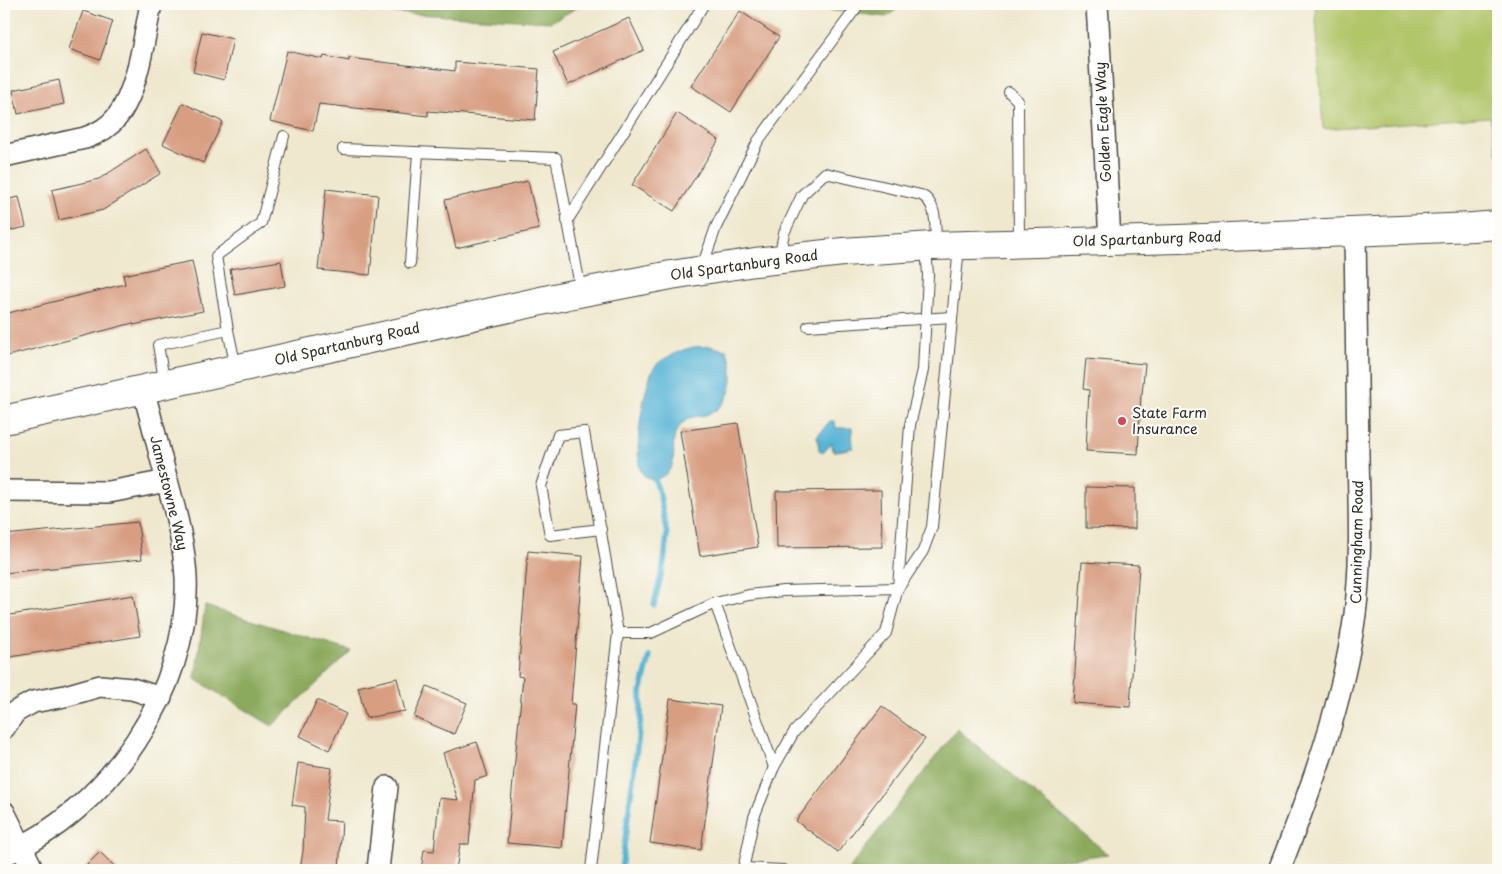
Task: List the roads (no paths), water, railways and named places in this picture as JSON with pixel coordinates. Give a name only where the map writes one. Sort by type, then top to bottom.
[{"type":"main road","name":"Old Spartanburg Road","points":[[4,420],[581,292],[701,270],[778,259],[844,252],[940,246],[1473,228],[1498,225]]},
{"type":"street","points":[[4,156],[85,138],[109,125],[117,117],[131,90],[151,4]]},
{"type":"street","name":"Golden Eagle Way","points":[[1096,4],[1110,241]]},
{"type":"street","name":"Cunningham Road","points":[[1279,870],[1306,803],[1326,743],[1342,685],[1355,613],[1360,540],[1355,232]]},
{"type":"street","name":"Jamestowne Way","points":[[13,851],[57,825],[94,793],[118,767],[136,742],[161,698],[178,652],[186,602],[184,549],[167,481],[154,387]]},
{"type":"street","points":[[4,491],[109,492],[167,481]]},
{"type":"street","points":[[4,728],[16,712],[33,702],[66,696],[100,686],[132,689],[161,698]]},
{"type":"street","points":[[378,870],[387,787]]},
{"type":"street","points":[[4,812],[13,851],[33,870]]},
{"type":"lane","points":[[567,221],[704,4]]},
{"type":"lane","points":[[701,270],[716,227],[758,141],[859,4]]},
{"type":"lane","points":[[1009,92],[1018,101],[1019,243]]},
{"type":"lane","points":[[236,369],[216,256],[261,223],[284,136]]},
{"type":"lane","points":[[343,150],[556,158],[581,292]]},
{"type":"lane","points":[[410,263],[418,152]]},
{"type":"lane","points":[[778,259],[784,232],[802,196],[825,174],[920,195],[930,202],[933,209],[952,317],[932,527],[923,551],[898,588]]},
{"type":"lane","points":[[783,870],[743,869],[754,817],[774,767],[794,732],[886,634],[898,588],[910,425],[923,370],[928,275],[940,246]]},
{"type":"lane","points":[[808,326],[952,317]]},
{"type":"lane","points":[[154,387],[158,346],[228,330]]},
{"type":"lane","points":[[591,870],[618,633],[601,529],[584,432],[558,434],[541,486],[550,534],[601,529]]},
{"type":"lane","points":[[618,633],[651,633],[715,603],[748,595],[783,591],[898,588]]},
{"type":"lane","points":[[715,603],[774,767]]},
{"type":"water","points":[[709,346],[726,350],[729,357],[732,375],[729,393],[719,408],[711,413],[690,418],[683,423],[675,436],[673,463],[670,469],[655,480],[647,478],[642,473],[639,465],[638,452],[640,420],[650,376],[654,368],[666,358],[694,347]]},
{"type":"water","points":[[830,421],[835,421],[836,428],[852,428],[853,448],[833,452],[832,443],[823,453],[819,450],[817,436]]},
{"type":"waterway","points":[[654,605],[664,562],[667,535],[655,473]]},
{"type":"waterway","points":[[621,870],[641,717],[641,692],[650,656]]},
{"type":"place","name":"State Farm Insurance","points":[[1122,421]]}]
